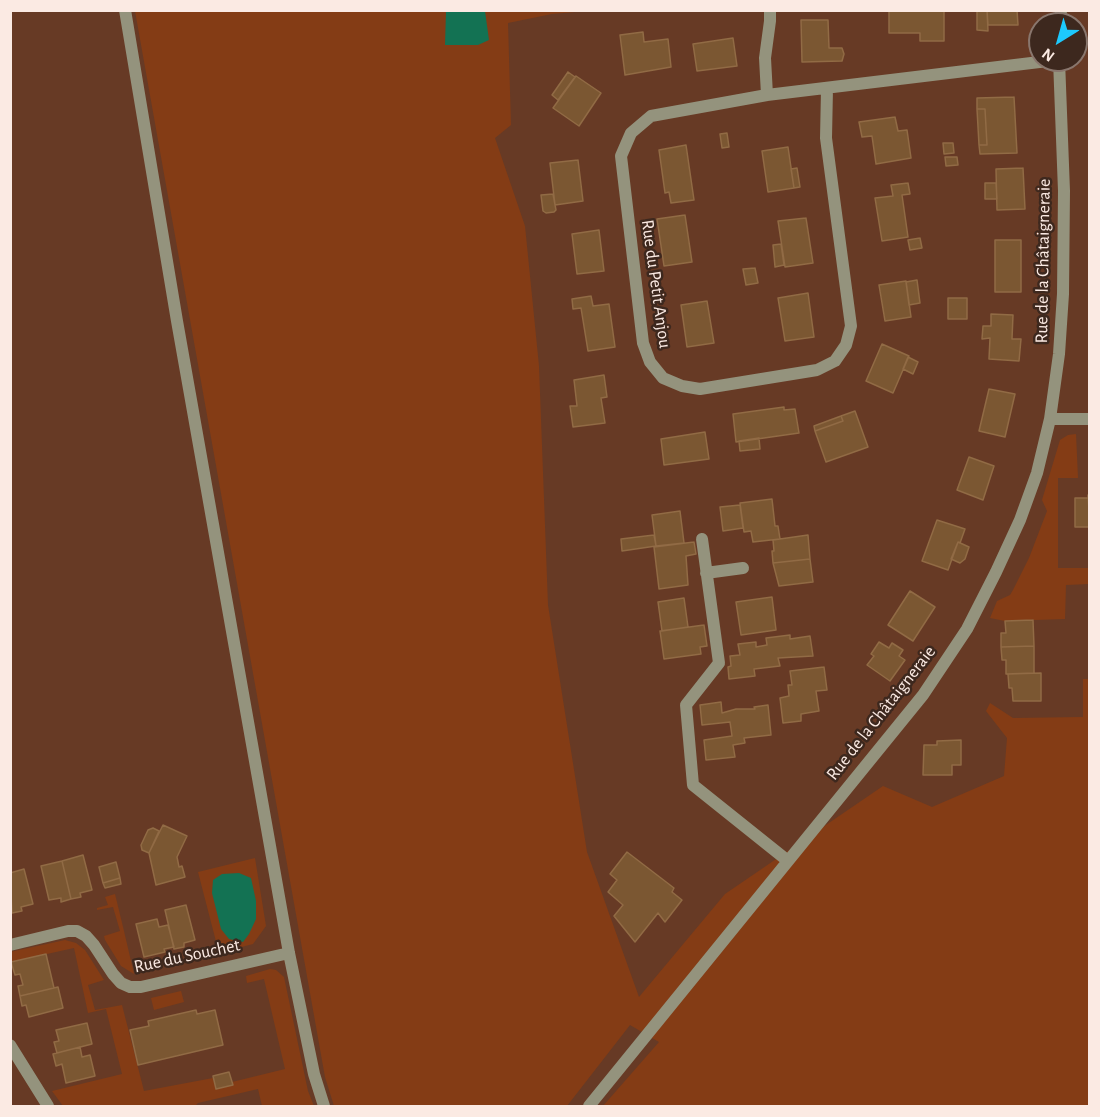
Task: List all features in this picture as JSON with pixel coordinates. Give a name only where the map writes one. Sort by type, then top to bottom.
[{"type":"street","points":[[125,10],[177,321],[289,953],[314,1074],[324,1107]]},
{"type":"street","points":[[767,95],[765,58],[770,10]]},
{"type":"street","name":"Rue du Petit Anjou","points":[[827,89],[826,138],[851,326],[846,345],[835,361],[818,370],[700,389],[682,386],[663,378],[650,362],[643,343],[621,156],[631,133],[651,116],[767,95],[1028,64]]},
{"type":"street","name":"Rue de la Châtaigneraie","points":[[589,1107],[922,695],[967,629],[1020,520],[1037,473],[1050,419],[1059,354],[1064,294],[1064,191],[1058,72]]},
{"type":"street","points":[[1050,419],[1089,419]]},
{"type":"street","points":[[702,539],[719,663],[686,705],[693,785],[788,861]]},
{"type":"street","points":[[706,573],[743,568]]},
{"type":"street","name":"Rue du Souchet","points":[[10,945],[68,931],[77,931],[86,936],[94,945],[113,975],[121,983],[130,987],[141,987],[289,953]]},
{"type":"street","points":[[10,1045],[48,1107]]},
{"type":"shaded area","points":[[135,11],[587,11],[552,14],[508,23],[511,125],[495,138],[525,226],[539,366],[548,605],[587,852],[639,997],[725,894],[883,786],[932,807],[1004,776],[1007,738],[986,711],[990,703],[1013,718],[1083,717],[1083,679],[1089,679],[1089,1106],[603,1106],[659,1042],[630,1025],[567,1106],[334,1106],[325,1077]]},
{"type":"shaded area","points":[[446,11],[485,11],[489,40],[478,45],[445,45]]},
{"type":"shaded area","points":[[1076,434],[1078,478],[1058,478],[1058,568],[1089,568],[1089,584],[1066,585],[1065,619],[1005,621],[990,618],[997,601],[1010,595],[1029,558],[1047,511],[1042,500],[1060,440],[1068,435]]},
{"type":"shaded area","points":[[255,858],[266,926],[253,944],[219,953],[198,872]]},
{"type":"shaded area","points":[[239,873],[251,878],[256,901],[256,919],[243,942],[229,939],[221,929],[212,893],[213,880],[222,874]]},
{"type":"shaded area","points":[[115,894],[134,974],[121,966],[105,940],[104,936],[120,931],[113,907],[97,910],[97,908],[108,905],[105,897]]},
{"type":"shaded area","points":[[65,940],[76,943],[85,950],[104,980],[88,985],[95,1010],[122,1005],[144,1091],[213,1078],[216,1089],[232,1082],[285,1069],[264,979],[247,983],[246,976],[270,969],[276,970],[284,977],[308,1091],[314,1106],[262,1106],[258,1089],[198,1103],[195,1106],[63,1106],[52,1091],[122,1074],[106,1009],[88,1013],[74,948],[11,962],[10,952]]},
{"type":"shaded area","points":[[181,991],[184,1002],[154,1010],[151,998]]},
{"type":"building","points":[[889,10],[944,10],[944,41],[920,41],[920,33],[889,33]]},
{"type":"building","points":[[977,10],[987,10],[988,31],[977,30]]},
{"type":"building","points":[[987,10],[1017,10],[1018,25],[988,25]]},
{"type":"building","points":[[801,20],[828,20],[829,48],[842,48],[844,54],[842,61],[802,62]]},
{"type":"building","points":[[643,32],[644,42],[668,39],[671,67],[625,75],[620,35]]},
{"type":"building","points":[[733,38],[737,66],[697,71],[693,44]]},
{"type":"building","points":[[568,72],[575,77],[558,100],[552,95]]},
{"type":"building","points":[[576,76],[601,93],[579,126],[553,108]]},
{"type":"building","points":[[1014,97],[1017,153],[980,154],[979,145],[987,145],[985,109],[977,109],[977,98]]},
{"type":"building","points":[[977,109],[985,109],[987,145],[979,145]]},
{"type":"building","points":[[895,117],[898,131],[907,130],[911,158],[876,164],[872,136],[862,137],[859,122]]},
{"type":"building","points":[[727,133],[729,147],[722,148],[720,134]]},
{"type":"building","points":[[943,143],[953,143],[954,153],[944,154]]},
{"type":"building","points":[[686,145],[694,200],[671,203],[669,192],[665,193],[659,150]]},
{"type":"building","points":[[788,147],[794,188],[768,192],[762,151]]},
{"type":"building","points":[[945,157],[957,157],[958,165],[946,166]]},
{"type":"building","points":[[578,160],[583,201],[555,205],[550,163]]},
{"type":"building","points":[[797,168],[800,187],[794,188],[791,169]]},
{"type":"building","points":[[1023,168],[1025,209],[997,210],[996,169]]},
{"type":"building","points":[[908,183],[910,194],[902,195],[908,237],[882,241],[875,198],[893,196],[891,185]]},
{"type":"building","points":[[985,183],[996,183],[997,199],[985,199]]},
{"type":"building","points":[[553,194],[556,210],[546,213],[543,211],[541,195]]},
{"type":"building","points":[[685,215],[692,262],[664,266],[657,219]]},
{"type":"building","points":[[806,218],[813,263],[785,267],[778,221]]},
{"type":"building","points":[[599,230],[604,271],[577,274],[572,234]]},
{"type":"building","points":[[920,238],[922,248],[910,250],[908,240]]},
{"type":"building","points":[[995,240],[1021,240],[1021,292],[995,292]]},
{"type":"building","points":[[781,244],[784,265],[775,267],[773,245]]},
{"type":"building","points":[[755,268],[758,283],[746,285],[743,269]]},
{"type":"building","points":[[917,280],[920,303],[909,305],[906,282]]},
{"type":"building","points":[[906,281],[911,317],[885,321],[879,285]]},
{"type":"building","points":[[808,293],[814,337],[785,341],[778,298]]},
{"type":"building","points":[[591,296],[593,306],[609,304],[615,347],[588,351],[581,308],[573,309],[572,299]]},
{"type":"building","points":[[948,298],[967,298],[967,319],[948,319]]},
{"type":"building","points":[[707,301],[714,343],[687,347],[681,305]]},
{"type":"building","points":[[991,314],[1013,315],[1012,339],[1021,339],[1019,361],[989,359],[990,338],[982,339],[983,326],[991,326]]},
{"type":"building","points":[[882,344],[909,356],[893,393],[866,381]]},
{"type":"building","points":[[908,357],[918,362],[913,374],[903,369]]},
{"type":"building","points":[[604,375],[607,397],[601,398],[605,423],[573,427],[570,406],[577,406],[574,380]]},
{"type":"building","points":[[989,389],[1015,394],[1005,437],[979,431]]},
{"type":"building","points":[[784,407],[784,410],[795,409],[799,433],[736,442],[733,414]]},
{"type":"building","points":[[855,411],[868,447],[826,462],[815,431],[843,421],[841,416]]},
{"type":"building","points":[[841,416],[843,421],[815,431],[814,426]]},
{"type":"building","points":[[705,432],[709,459],[664,465],[661,439]]},
{"type":"building","points":[[759,438],[760,449],[740,451],[739,441]]},
{"type":"building","points":[[969,457],[994,466],[983,500],[957,490]]},
{"type":"building","points":[[1088,495],[1090,527],[1075,527],[1075,498],[1088,498]]},
{"type":"building","points":[[772,499],[775,526],[778,526],[780,539],[753,542],[751,531],[744,532],[740,503]]},
{"type":"building","points":[[740,505],[743,528],[723,531],[720,507]]},
{"type":"building","points":[[680,511],[684,543],[656,546],[652,515]]},
{"type":"building","points":[[937,520],[965,529],[948,570],[922,561]]},
{"type":"building","points":[[654,535],[656,546],[622,551],[621,539]]},
{"type":"building","points":[[808,535],[810,559],[773,563],[773,540]]},
{"type":"building","points":[[694,542],[696,554],[686,556],[688,585],[659,589],[654,547]]},
{"type":"building","points":[[958,542],[969,547],[965,559],[960,563],[951,559]]},
{"type":"building","points":[[810,559],[813,582],[779,586],[773,563]]},
{"type":"building","points":[[910,591],[935,607],[913,641],[888,625]]},
{"type":"building","points":[[772,597],[776,630],[741,635],[736,602]]},
{"type":"building","points":[[684,598],[688,627],[662,631],[658,602]]},
{"type":"building","points":[[1033,620],[1034,646],[1001,647],[1001,633],[1006,633],[1005,621]]},
{"type":"building","points":[[704,625],[707,646],[700,647],[701,654],[664,659],[660,631]]},
{"type":"building","points":[[790,635],[790,639],[810,636],[813,656],[778,658],[780,666],[754,669],[755,676],[729,679],[730,656],[740,655],[738,644],[756,642],[756,647],[767,645],[766,638]]},
{"type":"building","points":[[879,642],[889,648],[892,643],[903,650],[899,656],[905,660],[890,681],[867,665],[874,656],[871,654]]},
{"type":"building","points":[[1034,646],[1034,673],[1006,674],[1006,660],[1002,660],[1001,647]]},
{"type":"building","points":[[824,667],[827,690],[816,691],[819,711],[801,714],[801,721],[783,723],[780,698],[789,696],[788,685],[792,685],[790,671]]},
{"type":"building","points":[[1041,673],[1041,701],[1013,701],[1008,674]]},
{"type":"building","points":[[721,702],[722,713],[768,705],[771,735],[744,738],[745,743],[733,745],[735,757],[706,760],[704,740],[732,736],[730,722],[702,725],[700,705]]},
{"type":"building","points":[[961,740],[961,765],[952,765],[952,775],[923,775],[924,745],[937,745],[937,741]]},
{"type":"building","points":[[163,825],[187,836],[177,857],[179,867],[182,866],[185,877],[156,885],[149,853]]},
{"type":"building","points":[[153,828],[159,831],[149,853],[142,850],[141,845],[148,830]]},
{"type":"building","points":[[627,852],[674,888],[672,892],[682,900],[665,922],[658,913],[635,942],[614,916],[623,905],[608,892],[617,880],[610,874]]},
{"type":"building","points":[[83,855],[92,890],[80,893],[81,897],[71,899],[62,861]]},
{"type":"building","points":[[62,861],[71,899],[61,902],[61,898],[49,900],[41,866]]},
{"type":"building","points":[[116,862],[120,878],[103,883],[99,867]]},
{"type":"building","points":[[24,869],[33,904],[21,907],[22,911],[12,913],[10,873]]},
{"type":"building","points":[[120,878],[121,884],[105,888],[103,883]]},
{"type":"building","points":[[186,905],[195,940],[184,943],[184,947],[174,949],[165,910]]},
{"type":"building","points":[[157,919],[159,927],[168,925],[174,947],[164,949],[165,952],[144,957],[136,924]]},
{"type":"building","points":[[46,954],[54,988],[20,996],[18,986],[23,985],[20,974],[15,975],[11,962]]},
{"type":"building","points":[[58,987],[63,1008],[29,1017],[26,1005],[22,1006],[20,996]]},
{"type":"building","points":[[196,1010],[197,1014],[215,1010],[223,1045],[138,1065],[130,1030],[149,1026],[148,1021]]},
{"type":"building","points":[[87,1023],[92,1044],[57,1053],[54,1042],[59,1041],[56,1030]]},
{"type":"building","points":[[80,1047],[82,1057],[90,1055],[95,1076],[66,1083],[62,1064],[56,1066],[53,1054]]},
{"type":"building","points":[[229,1072],[233,1085],[216,1089],[213,1076]]}]
